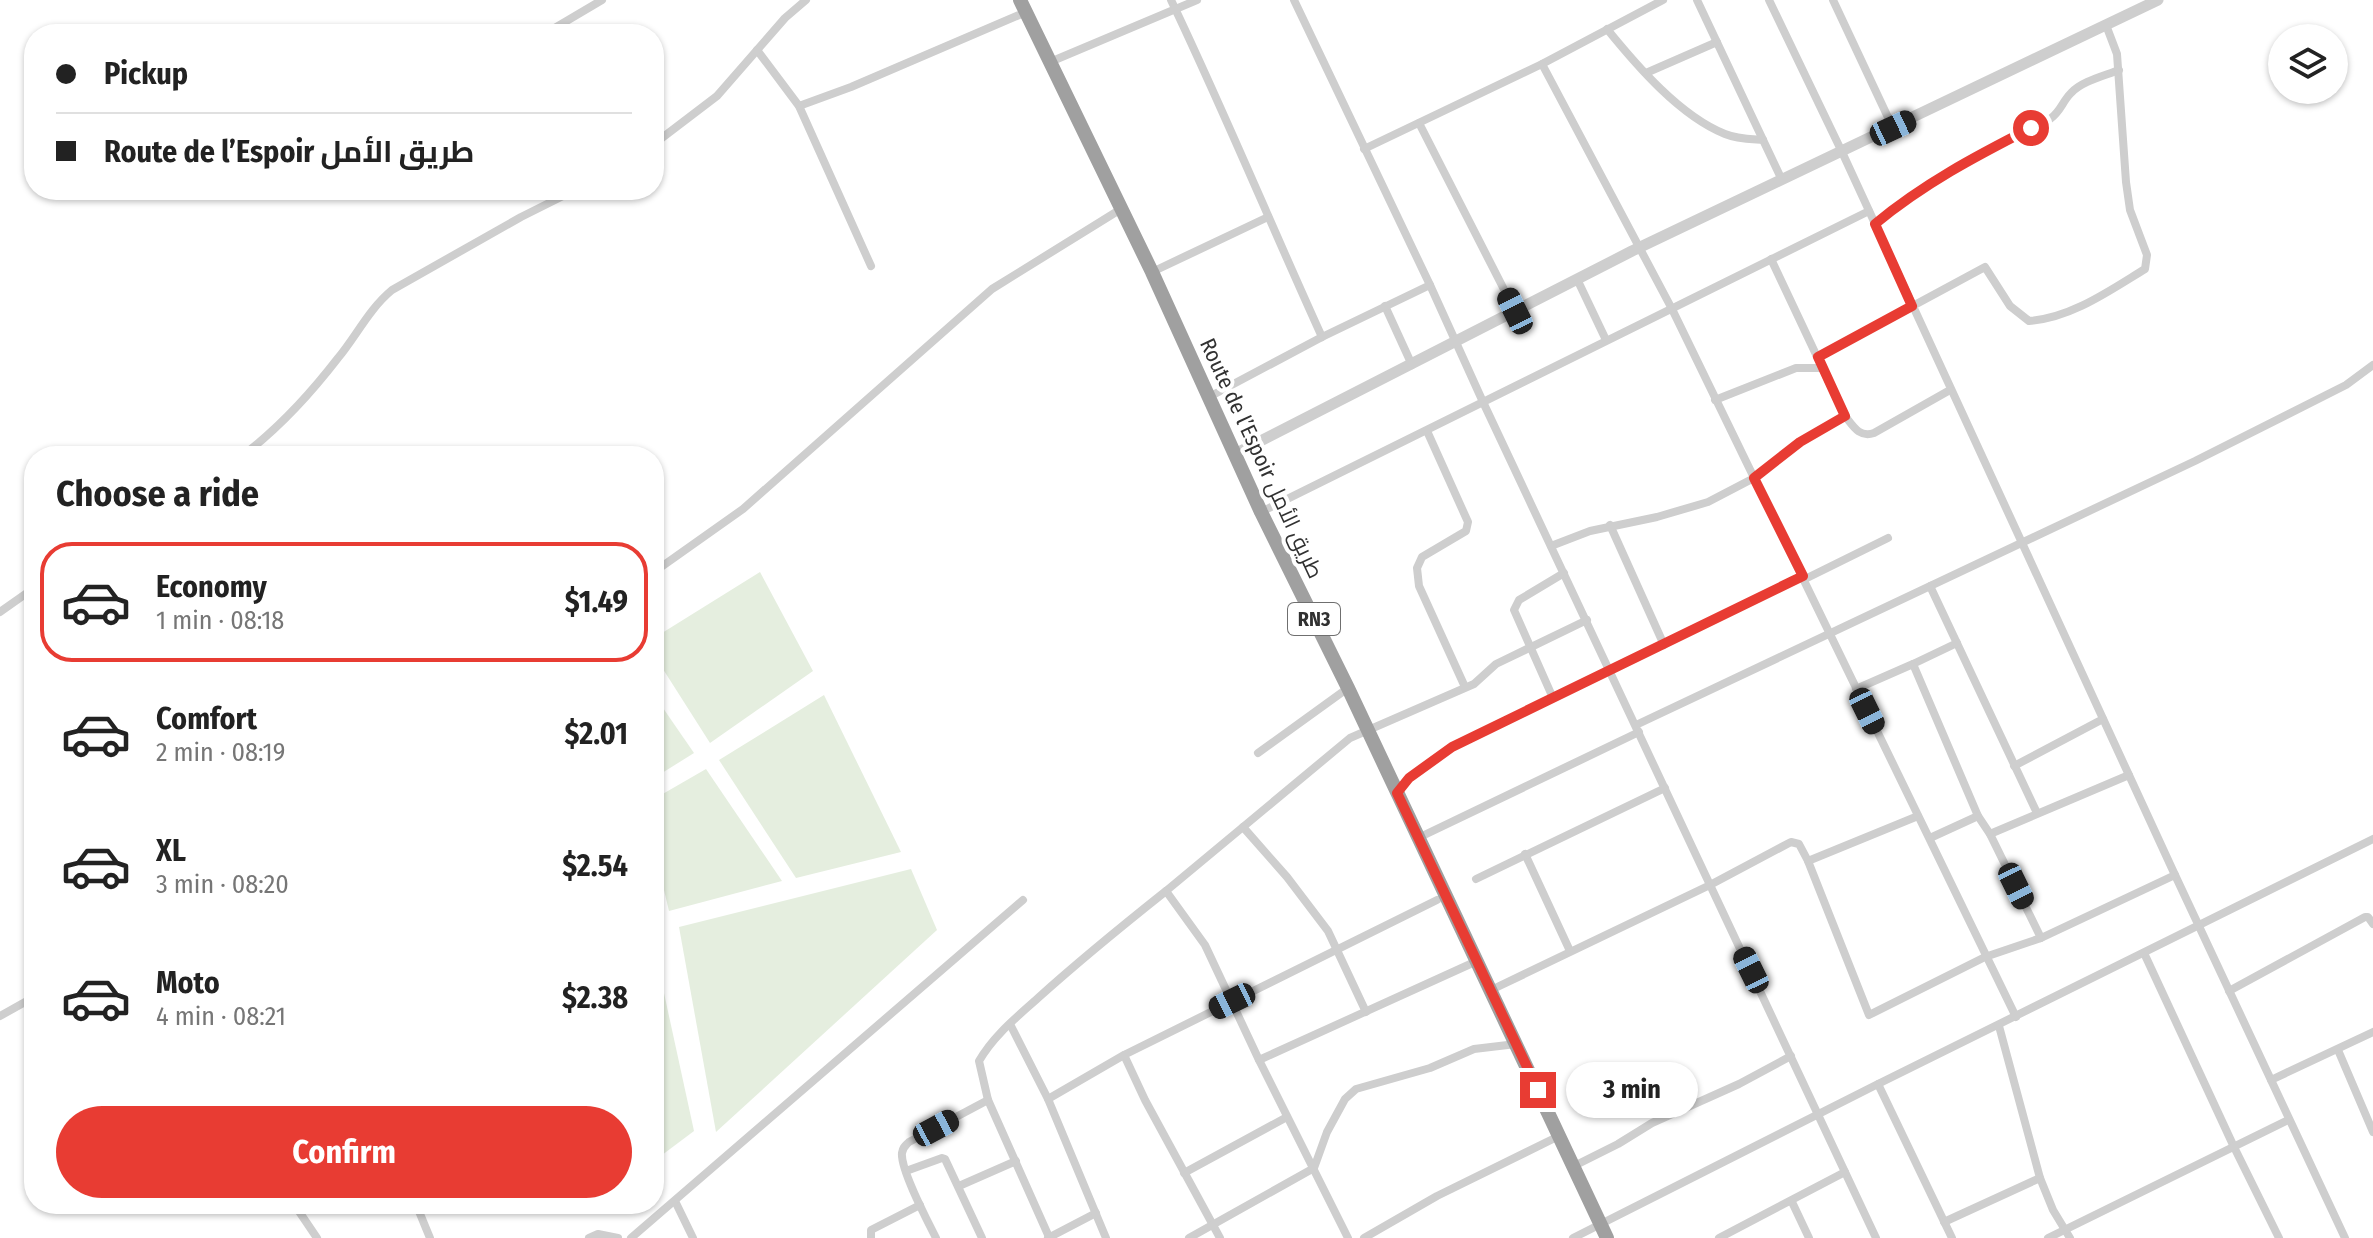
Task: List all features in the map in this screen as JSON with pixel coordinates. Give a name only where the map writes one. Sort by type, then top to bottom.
[{"type":"highway","name":"Route de l’Espoir طريق الأمل","points":[[1023,6],[1152,272],[1261,512],[1348,688],[1604,1231]]},
{"type":"street","points":[[561,24],[602,0]]},
{"type":"street","points":[[664,136],[717,96],[785,18],[806,0]]},
{"type":"street","points":[[1050,62],[1173,4],[1197,0]]},
{"type":"street","points":[[1294,0],[1876,1238]]},
{"type":"street","points":[[1364,149],[1542,64],[1663,0]]},
{"type":"street","points":[[1697,0],[1781,178]]},
{"type":"street","points":[[1769,0],[2345,1238]]},
{"type":"street","points":[[1833,0],[1893,128]]},
{"type":"street","points":[[1235,454],[1640,247],[2158,0]]},
{"type":"street","points":[[1173,4],[1207,74],[1322,337]]},
{"type":"street","points":[[799,106],[905,65],[1023,6]]},
{"type":"street","points":[[1818,357],[1985,267],[2010,306],[2029,321],[2050,320],[2071,311],[2145,269],[2147,255],[2130,210],[2126,182],[2117,54],[2106,25]]},
{"type":"street","points":[[1607,29],[1674,100],[1712,128],[1726,135],[1763,140]]},
{"type":"street","points":[[1646,73],[1717,42]]},
{"type":"street","points":[[757,50],[799,106],[871,266]]},
{"type":"street","points":[[1542,64],[1672,309],[2016,1017]]},
{"type":"street","points":[[1875,224],[1897,205],[1955,166],[2050,119],[2060,112],[2070,93],[2080,86],[2119,70]]},
{"type":"street","points":[[1419,123],[1515,311]]},
{"type":"street","points":[[253,446],[299,403],[339,358],[369,312],[392,290],[555,200]]},
{"type":"street","points":[[664,565],[743,509],[992,289],[1121,209]]},
{"type":"street","points":[[1261,512],[1869,211]]},
{"type":"street","points":[[1152,272],[1268,217]]},
{"type":"street","points":[[1771,259],[1845,416],[1857,431],[1867,435],[1950,390]]},
{"type":"street","points":[[1577,279],[1606,340]]},
{"type":"street","points":[[1209,397],[1322,337],[1430,285]]},
{"type":"street","points":[[1385,306],[1412,365]]},
{"type":"street","points":[[1418,838],[1830,633],[2195,461],[2346,385],[2373,365]]},
{"type":"street","points":[[1715,400],[1796,368],[1822,368]]},
{"type":"street","points":[[1551,546],[1610,525],[1657,517],[1708,502],[1754,478],[1800,442],[1845,416]]},
{"type":"street","points":[[1427,431],[1468,522],[1466,531],[1422,557],[1417,568],[1419,586],[1465,687]]},
{"type":"street","points":[[1610,525],[1664,645]]},
{"type":"street","points":[[1397,793],[1409,778],[1452,747],[1888,538]]},
{"type":"street","points":[[1553,698],[1514,610],[1519,600],[1564,573]]},
{"type":"street","points":[[1930,586],[2037,813]]},
{"type":"street","points":[[0,612],[24,595]]},
{"type":"street","points":[[1096,1213],[1049,1238],[988,1100],[979,1061],[987,1047],[1084,956],[1341,744],[1367,728],[1480,680],[1496,664],[1587,620]]},
{"type":"street","points":[[1856,689],[1957,643]]},
{"type":"street","points":[[1913,664],[1978,816],[1990,834],[2041,938]]},
{"type":"street","points":[[1258,753],[1348,688]]},
{"type":"street","points":[[2014,766],[2103,719]]},
{"type":"street","points":[[1990,834],[2129,775]]},
{"type":"street","points":[[1476,879],[1665,788]]},
{"type":"street","points":[[1808,861],[1918,816]]},
{"type":"street","points":[[1930,838],[1978,816]]},
{"type":"street","points":[[1243,827],[1287,877],[1338,948],[1366,1012]]},
{"type":"street","points":[[1573,1238],[1604,1231],[1817,1114],[2373,839]]},
{"type":"street","points":[[1491,990],[1710,885],[1791,842],[1799,844],[1808,861],[1869,1015],[1985,957],[2041,938],[2175,875]]},
{"type":"street","points":[[1525,854],[1570,951]]},
{"type":"street","points":[[1166,891],[1205,945],[1348,1238]]},
{"type":"street","points":[[664,1210],[1023,900]]},
{"type":"street","points":[[1048,1099],[1124,1055],[1437,900]]},
{"type":"street","points":[[2229,991],[2365,917],[2373,924]]},
{"type":"street","points":[[2144,953],[2279,1238]]},
{"type":"street","points":[[1259,1060],[1477,961]]},
{"type":"street","points":[[0,1016],[24,1003]]},
{"type":"street","points":[[1010,1024],[1048,1099],[1106,1238]]},
{"type":"street","points":[[1999,1026],[2040,1178],[2053,1210],[2068,1234]]},
{"type":"street","points":[[2271,1080],[2373,1032]]},
{"type":"street","points":[[1189,1238],[1314,1168],[1327,1132],[1345,1099],[1356,1089],[1430,1068],[1474,1049],[1516,1044]]},
{"type":"street","points":[[2338,1050],[2373,1132]]},
{"type":"street","points":[[1124,1055],[1220,1238]]},
{"type":"street","points":[[1574,1166],[1652,1123],[1739,1084],[1791,1056]]},
{"type":"street","points":[[1878,1084],[1952,1238]]},
{"type":"street","points":[[936,1238],[906,1171],[903,1159],[905,1146],[988,1100]]},
{"type":"street","points":[[1184,1173],[1287,1117]]},
{"type":"street","points":[[2048,1238],[2068,1234],[2288,1120]]},
{"type":"street","points":[[1364,1238],[1486,1171],[1559,1136]]},
{"type":"street","points":[[906,1171],[943,1158],[982,1238]]},
{"type":"street","points":[[959,1186],[1016,1161]]},
{"type":"street","points":[[1719,1238],[1845,1172]]},
{"type":"street","points":[[1944,1222],[2040,1178]]},
{"type":"street","points":[[675,1201],[693,1238]]},
{"type":"street","points":[[1792,1202],[1809,1238]]},
{"type":"street","points":[[871,1238],[871,1230],[920,1205]]},
{"type":"street","points":[[301,1214],[317,1238]]},
{"type":"street","points":[[420,1214],[430,1238]]},
{"type":"street","points":[[631,1238],[660,1214]]},
{"type":"street","points":[[589,1238],[598,1234],[618,1238]]},
{"type":"green space","points":[[760,572],[813,671],[710,743],[664,671],[664,632]]},
{"type":"green space","points":[[824,695],[901,852],[796,878],[719,760]]},
{"type":"green space","points":[[664,710],[694,753],[664,772]]},
{"type":"green space","points":[[706,769],[782,881],[669,911],[664,890],[664,793]]},
{"type":"green space","points":[[911,869],[937,930],[716,1132],[679,927]]},
{"type":"green space","points":[[664,993],[694,1131],[664,1154]]},
{"type":"route","points":[[1538,1090],[1397,793],[1409,778],[1452,747],[1803,576],[1754,478],[1800,442],[1845,416],[1818,357],[1912,306],[1875,224],[1897,205],[1955,166],[2031,128]]}]
